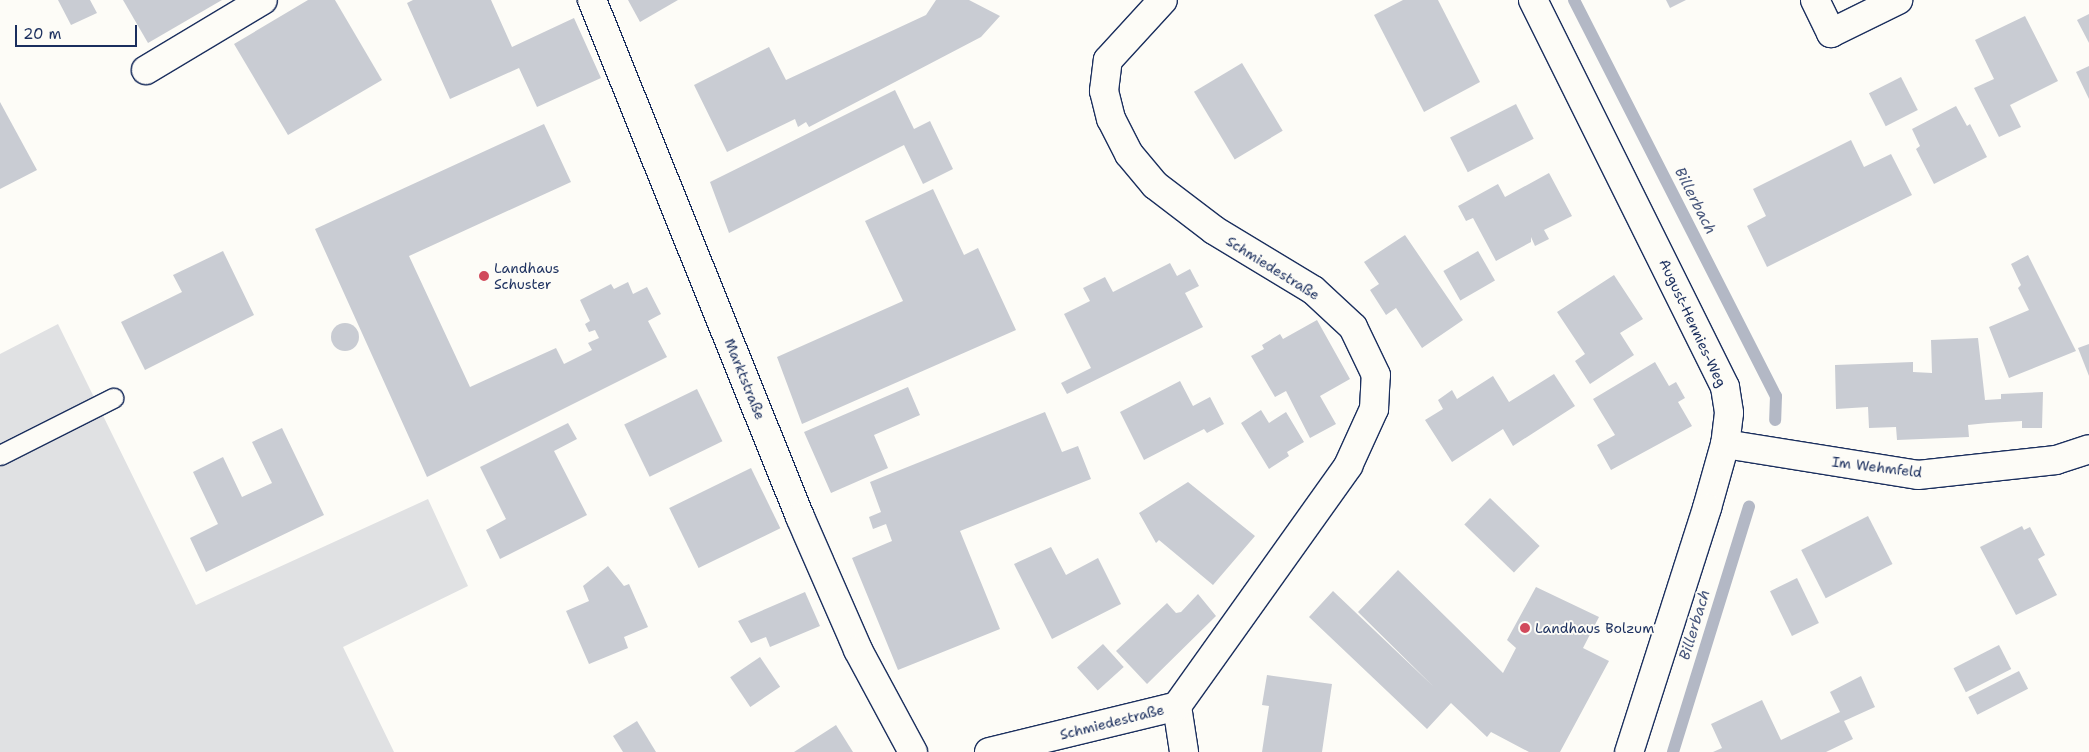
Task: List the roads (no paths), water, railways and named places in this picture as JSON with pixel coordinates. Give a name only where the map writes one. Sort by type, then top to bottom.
[{"type":"street","points":[[146,70],[263,0]]},
{"type":"street","name":"Marktstraße","points":[[592,0],[800,517],[858,650],[913,752]]},
{"type":"street","name":"Schmiedestraße","points":[[989,752],[1177,706],[1348,466],[1374,409],[1376,375],[1353,327],[1313,290],[1214,230],[1155,184],[1129,154],[1111,119],[1104,91],[1108,60],[1162,0]]},
{"type":"street","name":"August-Hennies-Weg","points":[[1533,0],[1725,387],[1729,413],[1725,444],[1629,752]]},
{"type":"street","points":[[1814,0],[1831,34],[1898,0]]},
{"type":"street","name":"Im Wehmfeld","points":[[1725,444],[1918,475],[2056,460],[2089,449]]},
{"type":"street","name":"Schmiedestraße","points":[[1177,706],[1184,752]]},
{"type":"lane","points":[[0,455],[113,398]]},
{"type":"waterway","name":"Billerbach","points":[[1574,0],[1776,396],[1775,420]]},
{"type":"waterway","name":"Billerbach","points":[[1673,752],[1749,507]]},
{"type":"place","name":"Landhaus Schuster","points":[[484,276]]},
{"type":"place","name":"Landhaus Bolzum","points":[[1525,628]]}]
